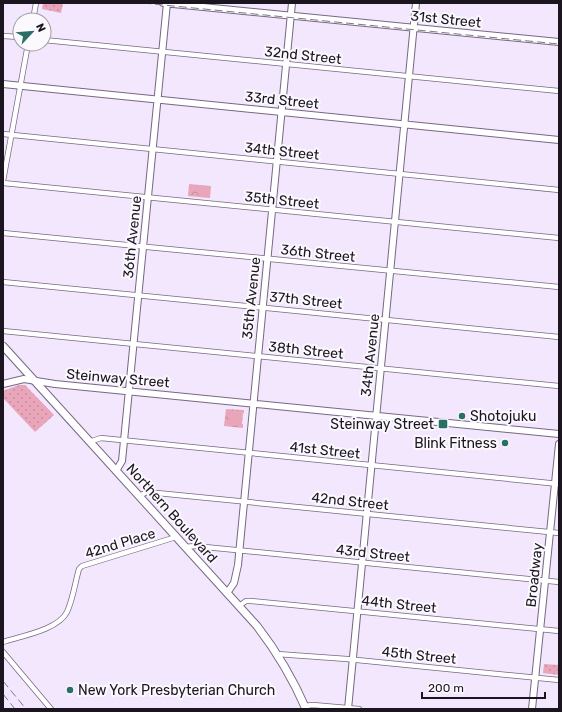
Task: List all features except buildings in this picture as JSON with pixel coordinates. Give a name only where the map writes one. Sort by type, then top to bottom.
[{"type":"main road","name":"Northern Boulevard","points":[[3,346],[257,626],[290,675],[305,707]]},
{"type":"street","name":"31st Street","points":[[163,3],[559,42]]},
{"type":"street","name":"36th Avenue","points":[[116,471],[122,461],[130,391],[167,3]]},
{"type":"street","name":"35th Avenue","points":[[227,593],[234,583],[237,571],[292,3]]},
{"type":"street","name":"34th Avenue","points":[[348,708],[416,3]]},
{"type":"street","name":"32nd Street","points":[[52,41],[559,92]]},
{"type":"street","points":[[3,182],[26,52]]},
{"type":"street","name":"33rd Street","points":[[3,84],[559,140]]},
{"type":"street","name":"34th Street","points":[[3,134],[559,190]]},
{"type":"street","name":"35th Street","points":[[3,182],[559,238]]},
{"type":"street","name":"36th Street","points":[[3,233],[559,287]]},
{"type":"street","name":"37th Street","points":[[3,282],[559,337]]},
{"type":"street","name":"38th Street","points":[[3,331],[559,386]]},
{"type":"street","name":"Steinway Street","points":[[3,384],[22,379],[52,384],[559,434]]},
{"type":"street","name":"41st Street","points":[[89,442],[101,438],[557,484]]},
{"type":"street","name":"Broadway","points":[[532,709],[550,532],[557,484],[559,444]]},
{"type":"street","name":"42nd Street","points":[[139,496],[147,492],[559,533]]},
{"type":"street","name":"42nd Place","points":[[3,642],[49,627],[61,620],[69,607],[79,569],[84,565],[176,537]]},
{"type":"street","name":"43rd Street","points":[[185,547],[195,546],[239,550],[559,582]]},
{"type":"street","name":"44th Street","points":[[239,606],[248,600],[559,631]]},
{"type":"street","points":[[3,652],[51,709]]},
{"type":"street","name":"45th Street","points":[[277,654],[353,659],[559,680]]},
{"type":"street","points":[[305,707],[359,709]]},
{"type":"green space","points":[[43,3],[63,3],[61,13],[42,9]]},
{"type":"green space","points":[[189,184],[211,186],[210,198],[188,196]]},
{"type":"green space","points":[[19,385],[25,385],[54,415],[35,432],[3,398],[3,391]]},
{"type":"green space","points":[[226,409],[244,410],[242,424],[243,428],[224,426]]},
{"type":"green space","points":[[544,664],[559,665],[559,675],[543,673]]},
{"type":"railway","points":[[143,3],[559,44]]},
{"type":"railway","points":[[3,681],[26,709]]},
{"type":"railway","points":[[3,694],[15,709]]},
{"type":"place","name":"Shotojuku","points":[[462,416]]},
{"type":"place","name":"Steinway Street","points":[[443,424]]},
{"type":"place","name":"Blink Fitness","points":[[505,443]]},
{"type":"place","name":"New York Presbyterian Church","points":[[70,690]]}]
